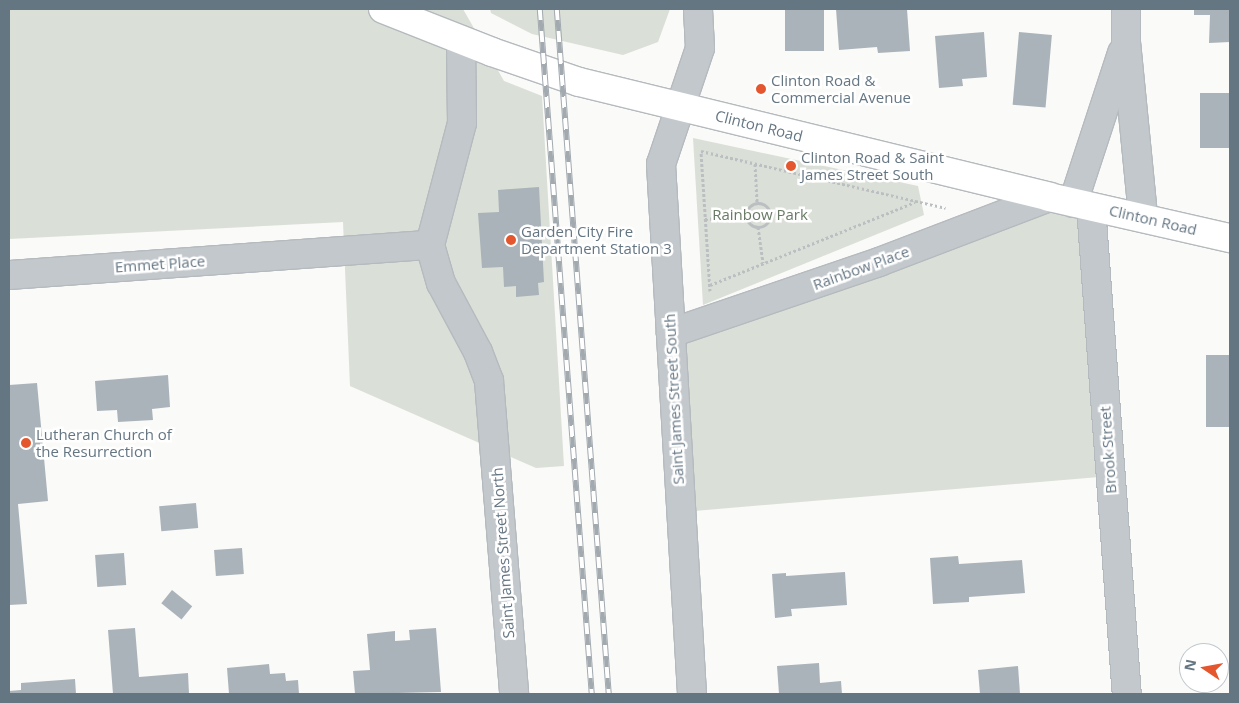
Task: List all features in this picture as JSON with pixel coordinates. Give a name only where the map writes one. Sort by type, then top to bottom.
[{"type":"main road","name":"Clinton Road","points":[[383,9],[461,40],[579,82],[1071,202],[1143,216],[1230,238]]},
{"type":"street","name":"Saint James Street South","points":[[692,694],[661,164],[700,48],[698,9]]},
{"type":"street","name":"Brook Street","points":[[1126,9],[1126,42],[1143,216]]},
{"type":"street","points":[[430,245],[462,123],[461,40]]},
{"type":"street","name":"Brook Street","points":[[1126,42],[1071,202],[1127,694]]},
{"type":"street","name":"Rainbow Place","points":[[671,333],[879,262],[1071,202]]},
{"type":"street","name":"Emmet Place","points":[[9,275],[430,245]]},
{"type":"street","name":"Saint James Street North","points":[[430,245],[441,283],[484,365],[493,412],[514,694]]},
{"type":"path","points":[[712,319],[701,151],[953,210]]},
{"type":"path","points":[[754,164],[757,202]]},
{"type":"path","points":[[757,202],[766,205],[770,214],[766,223],[758,227],[748,222],[746,216],[748,207],[757,202]]},
{"type":"path","points":[[710,285],[915,202]]},
{"type":"path","points":[[770,214],[804,211]]},
{"type":"path","points":[[705,219],[746,216]]},
{"type":"path","points":[[758,227],[763,264]]},
{"type":"green space","points":[[9,9],[463,9],[504,81],[542,96],[564,466],[536,468],[350,386],[343,222],[9,239]]},
{"type":"green space","points":[[490,9],[670,9],[658,42],[623,55],[532,34],[491,13]]},
{"type":"green space","name":"Rainbow Park","points":[[693,138],[918,186],[924,215],[703,305]]},
{"type":"green space","points":[[1050,204],[1080,215],[1099,477],[694,511],[686,339]]},
{"type":"building","points":[[785,9],[824,9],[824,51],[785,51]]},
{"type":"building","points":[[836,9],[907,9],[910,51],[878,53],[877,47],[839,50]]},
{"type":"building","points":[[1194,9],[1230,9],[1230,42],[1209,43],[1210,15],[1194,15]]},
{"type":"building","points":[[984,32],[987,77],[962,79],[963,86],[939,88],[935,36]]},
{"type":"building","points":[[1019,32],[1052,35],[1046,108],[1013,105]]},
{"type":"building","points":[[1200,93],[1230,93],[1230,148],[1200,148]]},
{"type":"building","name":"Garden City Fire Department Station 3","points":[[539,187],[544,282],[538,283],[539,295],[516,297],[516,286],[504,287],[503,267],[482,268],[478,213],[499,212],[498,190]]},
{"type":"building","points":[[1206,355],[1230,355],[1230,427],[1206,427]]},
{"type":"building","points":[[168,375],[170,407],[152,409],[153,420],[118,422],[117,410],[97,411],[95,381]]},
{"type":"building","name":"Lutheran Church of the Resurrection","points":[[37,383],[48,501],[18,504],[27,604],[9,605],[9,385]]},
{"type":"building","points":[[196,503],[198,528],[161,531],[159,506]]},
{"type":"building","points":[[242,548],[244,574],[216,576],[214,550]]},
{"type":"building","points":[[124,553],[126,585],[97,587],[95,555]]},
{"type":"building","points":[[958,556],[959,564],[1022,560],[1025,593],[969,597],[969,602],[933,604],[930,558]]},
{"type":"building","points":[[845,572],[847,605],[791,609],[792,616],[775,618],[772,574],[786,573],[786,576]]},
{"type":"building","points":[[172,590],[192,606],[182,620],[161,603]]},
{"type":"building","points":[[135,628],[139,677],[188,673],[189,694],[113,694],[108,630]]},
{"type":"building","points":[[436,628],[441,692],[355,694],[353,671],[370,670],[367,634],[395,631],[395,641],[410,640],[409,630]]},
{"type":"building","points":[[819,663],[820,683],[841,681],[842,694],[779,694],[777,666]]},
{"type":"building","points":[[269,664],[270,674],[285,673],[286,681],[298,680],[299,694],[229,694],[227,668]]},
{"type":"building","points":[[1018,666],[1020,694],[980,694],[978,670]]},
{"type":"building","points":[[75,679],[76,694],[9,694],[9,691],[21,690],[21,683]]},
{"type":"railway","points":[[540,9],[592,694]]},
{"type":"railway","points":[[557,9],[609,694]]},
{"type":"place","name":"Clinton Road & Commercial Avenue","points":[[761,89]]},
{"type":"place","name":"Clinton Road & Saint James Street South","points":[[791,166]]},
{"type":"place","name":"Garden City Fire Department Station 3","points":[[511,240]]},
{"type":"place","name":"Lutheran Church of the Resurrection","points":[[26,443]]}]
